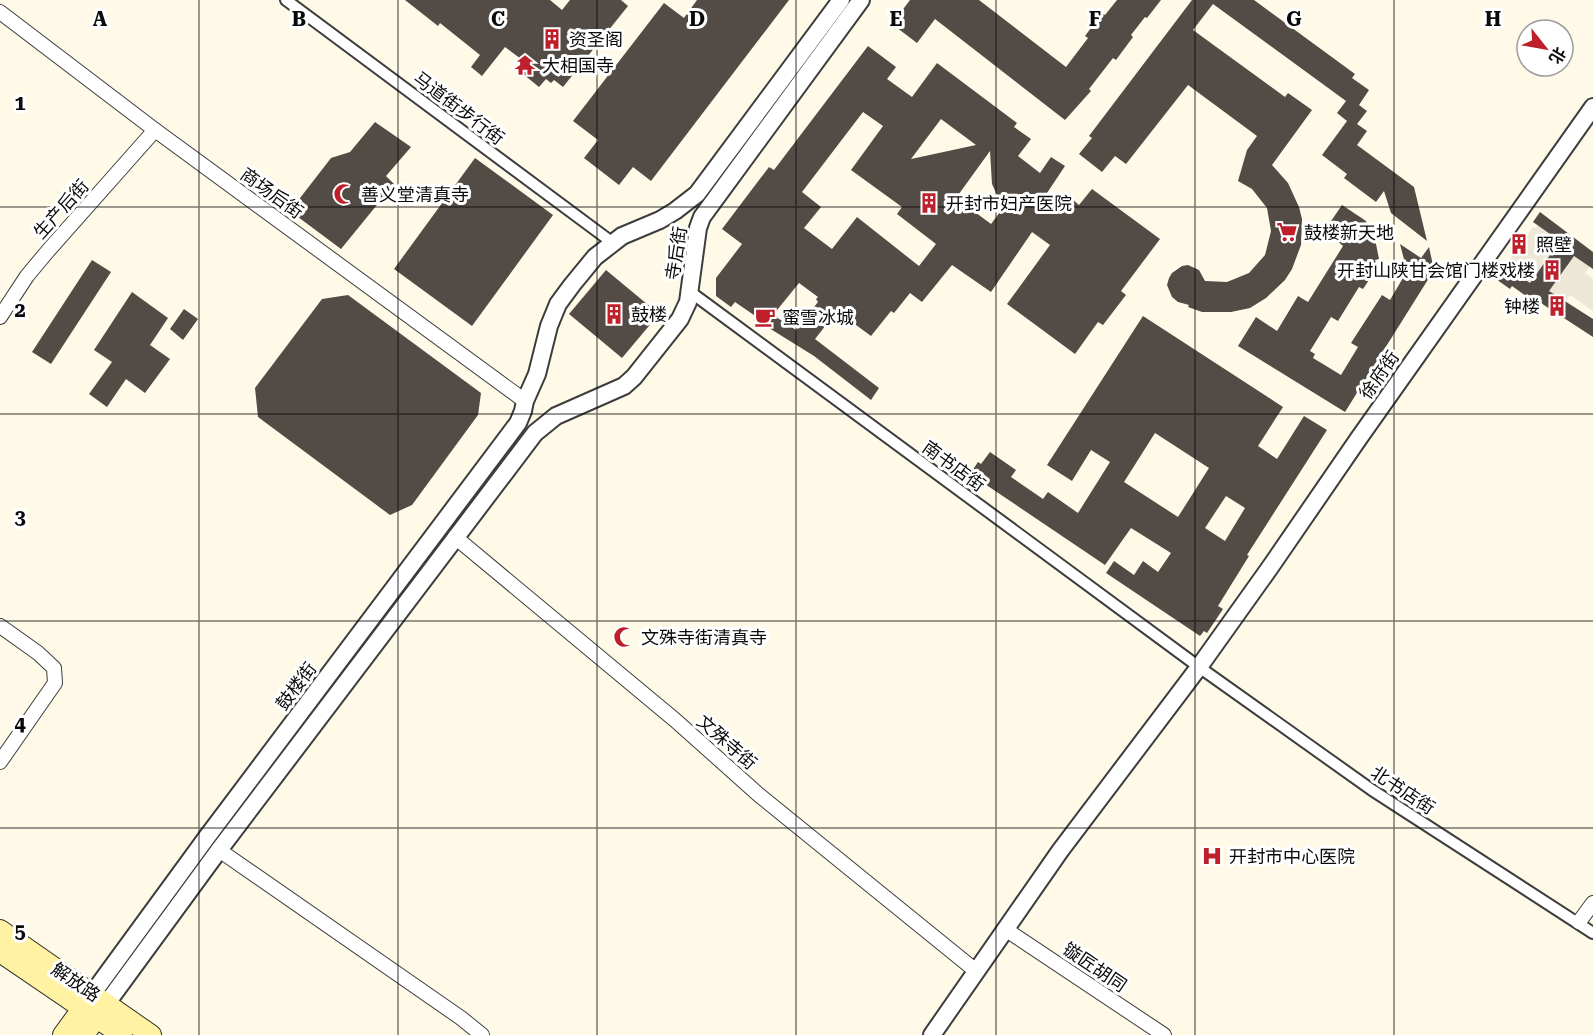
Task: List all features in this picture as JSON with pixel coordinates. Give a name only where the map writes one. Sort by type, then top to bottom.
[{"type":"main road","name":"解放路","points":[[0,930],[95,1005],[122,1035]]},
{"type":"main road","name":"解放路","points":[[0,952],[151,1035]]},
{"type":"main road","points":[[63,1035],[95,1005]]},
{"type":"main road","points":[[84,1035],[95,1005]]},
{"type":"street","name":"马道街步行街","points":[[285,0],[613,243]]},
{"type":"street","name":"寺后街","points":[[525,401],[537,374],[549,326],[558,304],[595,258],[613,243],[622,236],[675,211],[697,194],[842,0]]},
{"type":"street","name":"寺后街","points":[[524,447],[544,424],[556,416],[615,391],[634,377],[680,319],[688,302],[698,228],[706,211],[861,0]]},
{"type":"street","name":"商场后街","points":[[0,12],[155,130],[525,401]]},
{"type":"street","name":"徐府街","points":[[932,1035],[1060,851],[1199,667],[1271,566],[1593,107]]},
{"type":"street","name":"生产后街","points":[[0,316],[27,276],[47,252],[155,130]]},
{"type":"street","name":"南书店街","points":[[689,291],[1199,667]]},
{"type":"street","name":"鼓楼街","points":[[95,1005],[222,818],[518,423],[525,401]]},
{"type":"street","name":"鼓楼街","points":[[95,1005],[219,850],[524,447]]},
{"type":"street","name":"文殊寺街","points":[[455,537],[675,720],[759,795],[976,971]]},
{"type":"street","points":[[0,626],[38,653],[54,668],[55,683],[0,762]]},
{"type":"street","name":"北书店街","points":[[1199,667],[1372,790],[1593,933]]},
{"type":"street","points":[[219,850],[452,1011],[482,1035]]},
{"type":"street","points":[[1579,922],[1593,903]]},
{"type":"street","name":"镟匠胡同","points":[[1005,929],[1164,1035]]},
{"type":"shaded area","points":[[1541,220],[1553,228],[1549,234],[1563,243],[1552,252],[1537,273],[1533,286],[1504,273],[1509,266],[1507,264],[1533,227],[1536,228]]},
{"type":"shaded area","points":[[1564,249],[1590,267],[1585,273],[1593,279],[1593,311],[1570,295],[1565,302],[1540,285],[1548,277],[1556,282],[1567,266]]},
{"type":"building","name":"大相国寺","points":[[405,0],[550,0],[562,10],[570,0],[621,0],[628,6],[563,87],[554,80],[551,83],[546,79],[539,87],[523,74],[529,65],[505,47],[482,76],[471,67],[480,55],[440,23],[438,26]]},
{"type":"building","points":[[697,0],[789,0],[651,181],[633,167],[619,185],[584,158],[598,140],[573,121],[664,3],[684,18]]},
{"type":"building","points":[[910,0],[979,0],[1066,67],[1088,38],[1085,36],[1102,13],[1105,15],[1117,0],[1161,0],[1131,35],[1133,37],[1116,60],[1113,58],[1089,89],[1091,91],[1065,120],[935,19],[917,43],[892,24]]},
{"type":"building","points":[[1192,0],[1254,0],[1355,74],[1352,78],[1369,90],[1359,105],[1367,111],[1357,124],[1367,131],[1357,145],[1414,187],[1427,241],[1391,213],[1384,191],[1376,202],[1344,178],[1347,174],[1322,155],[1347,121],[1337,113],[1346,101],[1213,4],[1193,30],[1285,97],[1288,93],[1312,110],[1272,165],[1288,183],[1299,207],[1302,219],[1301,245],[1285,280],[1266,298],[1250,308],[1231,312],[1202,312],[1172,297],[1167,285],[1169,278],[1182,266],[1188,265],[1199,270],[1205,281],[1227,282],[1249,273],[1265,255],[1271,231],[1267,208],[1252,189],[1238,181],[1247,150],[1257,136],[1188,85],[1126,164],[1115,156],[1102,172],[1079,154],[1092,138],[1089,136]]},
{"type":"building","points":[[868,46],[896,67],[887,79],[912,97],[937,63],[1017,123],[1014,127],[1031,139],[1018,156],[1040,173],[1051,157],[1065,166],[1043,199],[1062,213],[1072,199],[1079,205],[1092,189],[1160,239],[1121,291],[1126,295],[1103,325],[1098,322],[1075,354],[1007,304],[1050,245],[1032,232],[991,292],[952,265],[922,302],[910,293],[894,313],[891,311],[871,336],[837,311],[815,339],[879,388],[871,400],[814,356],[769,328],[770,326],[735,302],[731,307],[716,296],[716,278],[742,244],[722,229],[769,167],[774,170]],"holes":[[[863,112],[883,126],[851,170],[902,207],[897,214],[936,244],[919,266],[857,217],[832,249],[804,228],[821,207],[802,192]],[[941,119],[976,145],[911,159]],[[990,151],[992,184],[1003,208],[991,224],[956,198]],[[799,283],[818,297],[816,299],[818,302],[796,330],[773,315]]]},
{"type":"building","name":"善义堂清真寺","points":[[375,122],[411,147],[386,176],[394,184],[341,249],[290,211],[331,158],[350,152]]},
{"type":"building","points":[[475,158],[553,215],[472,326],[394,269]]},
{"type":"building","points":[[1342,205],[1366,221],[1369,235],[1374,234],[1379,259],[1375,260],[1377,268],[1363,289],[1359,287],[1338,321],[1331,317],[1310,351],[1315,354],[1313,358],[1341,375],[1358,347],[1351,343],[1382,295],[1390,300],[1407,271],[1400,244],[1421,258],[1429,247],[1434,270],[1345,412],[1238,346],[1256,317],[1277,331],[1298,296],[1308,302],[1343,246],[1325,230]]},
{"type":"building","points":[[1540,212],[1593,252],[1593,269],[1574,256],[1549,291],[1593,319],[1593,337],[1527,294],[1526,296],[1512,286],[1510,289],[1493,277],[1503,264],[1530,283],[1560,241],[1533,222]]},
{"type":"building","points":[[92,260],[111,272],[51,364],[32,352]]},
{"type":"building","name":"鼓楼","points":[[606,270],[659,314],[622,358],[569,314]]},
{"type":"building","points":[[132,292],[168,318],[150,345],[170,359],[145,393],[126,379],[107,407],[89,394],[112,362],[94,350]]},
{"type":"building","points":[[348,295],[481,393],[478,415],[412,505],[390,515],[258,417],[255,388],[322,299]]},
{"type":"building","points":[[184,309],[198,319],[183,340],[170,329]]},
{"type":"building","points":[[1143,316],[1283,407],[1258,446],[1277,459],[1304,416],[1327,430],[1247,555],[1249,556],[1218,606],[1223,609],[1207,633],[1204,631],[1200,636],[1106,573],[1114,561],[1134,575],[1143,561],[1158,572],[1171,553],[1131,528],[1105,565],[970,474],[978,462],[981,464],[990,452],[1016,470],[1011,477],[1043,499],[1048,492],[1078,513],[1110,462],[1091,450],[1072,481],[1047,465]],"holes":[[[1155,433],[1209,468],[1178,517],[1124,482]],[[1226,496],[1245,508],[1225,541],[1205,528]]]},
{"type":"place","name":"资圣阁","points":[[552,39]]},
{"type":"place","name":"大相国寺","points":[[525,65]]},
{"type":"place","name":"善义堂清真寺","points":[[344,194]]},
{"type":"place","name":"开封市妇产医院","points":[[929,203]]},
{"type":"place","name":"鼓楼新天地","points":[[1287,232]]},
{"type":"place","name":"照壁","points":[[1519,244]]},
{"type":"place","name":"开封山陕甘会馆门楼戏楼","points":[[1552,270]]},
{"type":"place","name":"钟楼","points":[[1557,306]]},
{"type":"place","name":"鼓楼","points":[[614,314]]},
{"type":"place","name":"蜜雪冰城","points":[[765,317]]},
{"type":"place","name":"文殊寺街清真寺","points":[[624,637]]},
{"type":"place","name":"开封市中心医院","points":[[1212,856]]}]
